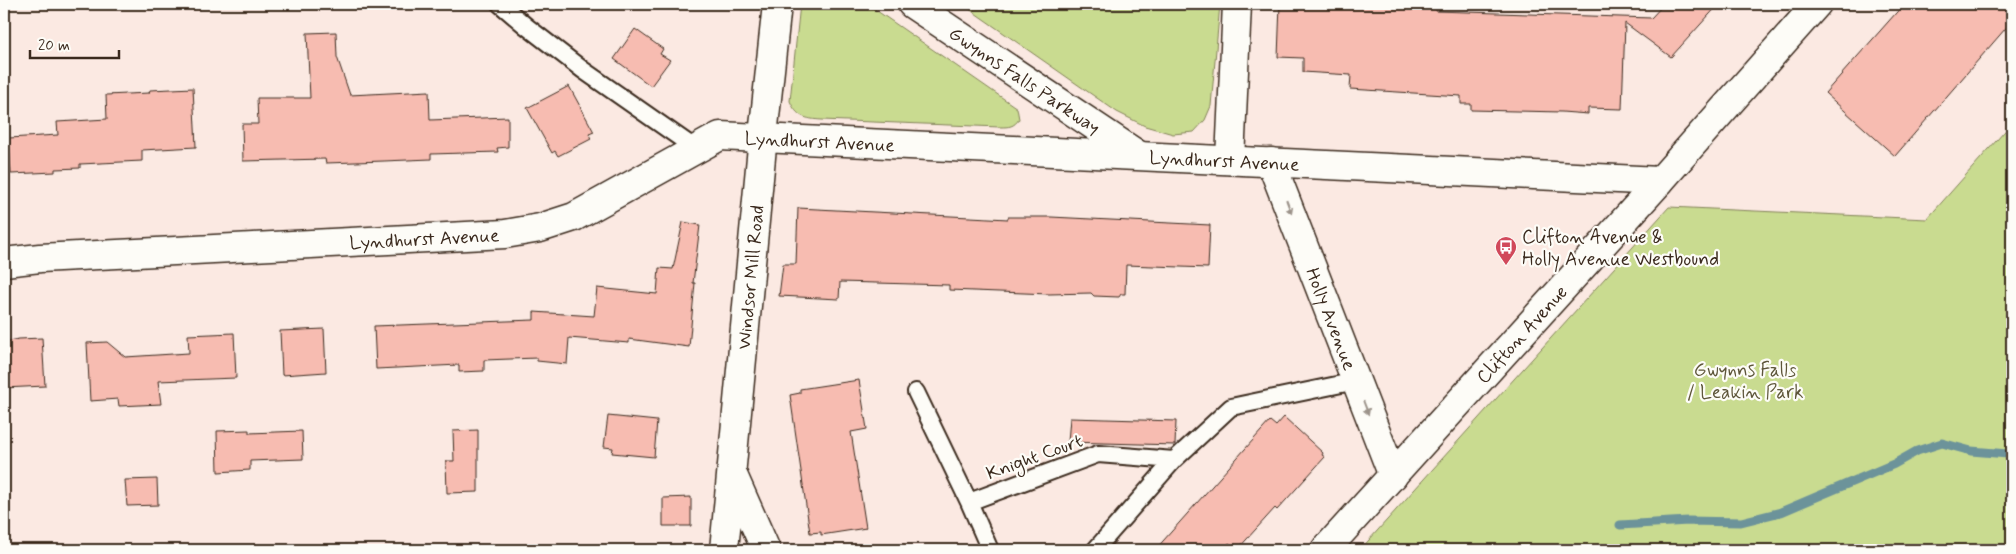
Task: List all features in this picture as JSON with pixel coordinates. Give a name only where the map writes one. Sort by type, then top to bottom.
[{"type":"street","name":"Windsor Mill Road","points":[[724,550],[777,4]]},
{"type":"street","name":"Gwynns Falls Parkway","points":[[912,4],[1138,155]]},
{"type":"street","points":[[1230,160],[1237,4]]},
{"type":"street","name":"Clifton Avenue","points":[[1325,550],[1660,181],[1817,4]]},
{"type":"street","name":"Lyndhurst Avenue","points":[[4,262],[40,258],[514,233],[574,218],[720,136],[763,136],[1660,181]]},
{"type":"street","name":"Holly Avenue","points":[[1271,162],[1393,476]]},
{"type":"street","points":[[732,473],[766,550]]},
{"type":"lane","points":[[500,4],[583,70],[696,149]]},
{"type":"lane","points":[[1095,550],[1174,460],[1231,407],[1356,381]]},
{"type":"lane","points":[[916,392],[990,550]]},
{"type":"lane","name":"Knight Court","points":[[969,502],[1098,454],[1174,460]]},
{"type":"green space","points":[[800,4],[867,4],[1017,108],[1019,119],[1011,126],[1000,127],[822,120],[802,116],[796,111],[790,101]]},
{"type":"green space","points":[[962,4],[1220,4],[1211,106],[1205,120],[1194,132],[1173,134],[1145,126],[1117,112]]},
{"type":"green space","name":"Gwynns Falls / Leakin Park","points":[[2012,123],[2012,550],[1360,550],[1669,207],[1927,219]]},
{"type":"building","points":[[1280,4],[1437,4],[1436,11],[1651,18],[1664,4],[1719,4],[1671,57],[1625,23],[1622,109],[1588,108],[1588,114],[1471,110],[1471,104],[1461,104],[1461,96],[1350,89],[1351,75],[1303,72],[1303,58],[1278,57]]},
{"type":"building","points":[[1904,4],[1999,4],[2012,15],[2012,21],[1895,156],[1825,93]]},
{"type":"building","points":[[635,29],[663,49],[660,54],[670,60],[651,86],[614,59]]},
{"type":"building","points":[[336,32],[337,57],[350,95],[429,91],[430,120],[508,117],[508,147],[497,148],[498,152],[431,154],[431,159],[326,163],[325,159],[243,161],[242,124],[258,124],[257,98],[310,98],[307,33]]},
{"type":"building","points":[[569,86],[594,132],[589,134],[591,139],[558,156],[555,151],[552,153],[527,108]]},
{"type":"building","points":[[193,88],[196,147],[142,150],[142,161],[80,164],[80,168],[55,169],[55,172],[11,174],[9,138],[58,135],[57,122],[107,119],[106,95]]},
{"type":"building","points":[[798,208],[1008,219],[1008,217],[1051,217],[1210,225],[1208,268],[1126,265],[1125,294],[1121,294],[1119,297],[1094,296],[1091,293],[1049,294],[949,290],[949,285],[840,282],[839,299],[779,296],[783,264],[796,264]]},
{"type":"building","points":[[683,222],[700,225],[693,283],[695,283],[689,347],[629,339],[629,343],[569,338],[567,364],[537,361],[537,358],[484,360],[484,371],[459,372],[459,365],[376,369],[374,326],[534,320],[534,312],[594,316],[597,288],[657,294],[659,268],[673,269]]},
{"type":"building","points":[[324,329],[326,372],[282,375],[280,331]]},
{"type":"building","points":[[234,333],[236,378],[158,381],[161,404],[119,406],[118,399],[90,401],[87,343],[107,342],[125,357],[189,353],[188,335]]},
{"type":"building","points":[[42,338],[45,386],[4,388],[4,342]]},
{"type":"building","points":[[859,380],[867,429],[851,432],[866,528],[821,535],[821,532],[810,533],[790,395],[800,393],[800,389]]},
{"type":"building","points":[[608,416],[657,421],[654,457],[612,453],[613,448],[604,447]]},
{"type":"building","points":[[1284,417],[1325,457],[1277,510],[1275,508],[1237,550],[1229,543],[1223,550],[1155,550],[1270,421],[1276,426]]},
{"type":"building","points":[[1070,418],[1176,421],[1175,445],[1068,442]]},
{"type":"building","points":[[249,430],[249,433],[302,431],[303,459],[250,461],[250,470],[218,472],[217,431]]},
{"type":"building","points":[[478,430],[478,492],[447,493],[446,461],[454,461],[453,431]]},
{"type":"building","points":[[157,479],[158,505],[127,506],[125,480]]},
{"type":"building","points":[[691,497],[691,526],[663,526],[663,498]]},
{"type":"waterway","points":[[1620,525],[1688,521],[1741,522],[1781,512],[1894,464],[1917,451],[1942,443],[1971,451],[2012,453]]},
{"type":"place","name":"Clifton Avenue & Holly Avenue Westbound","points":[[1506,266]]}]
